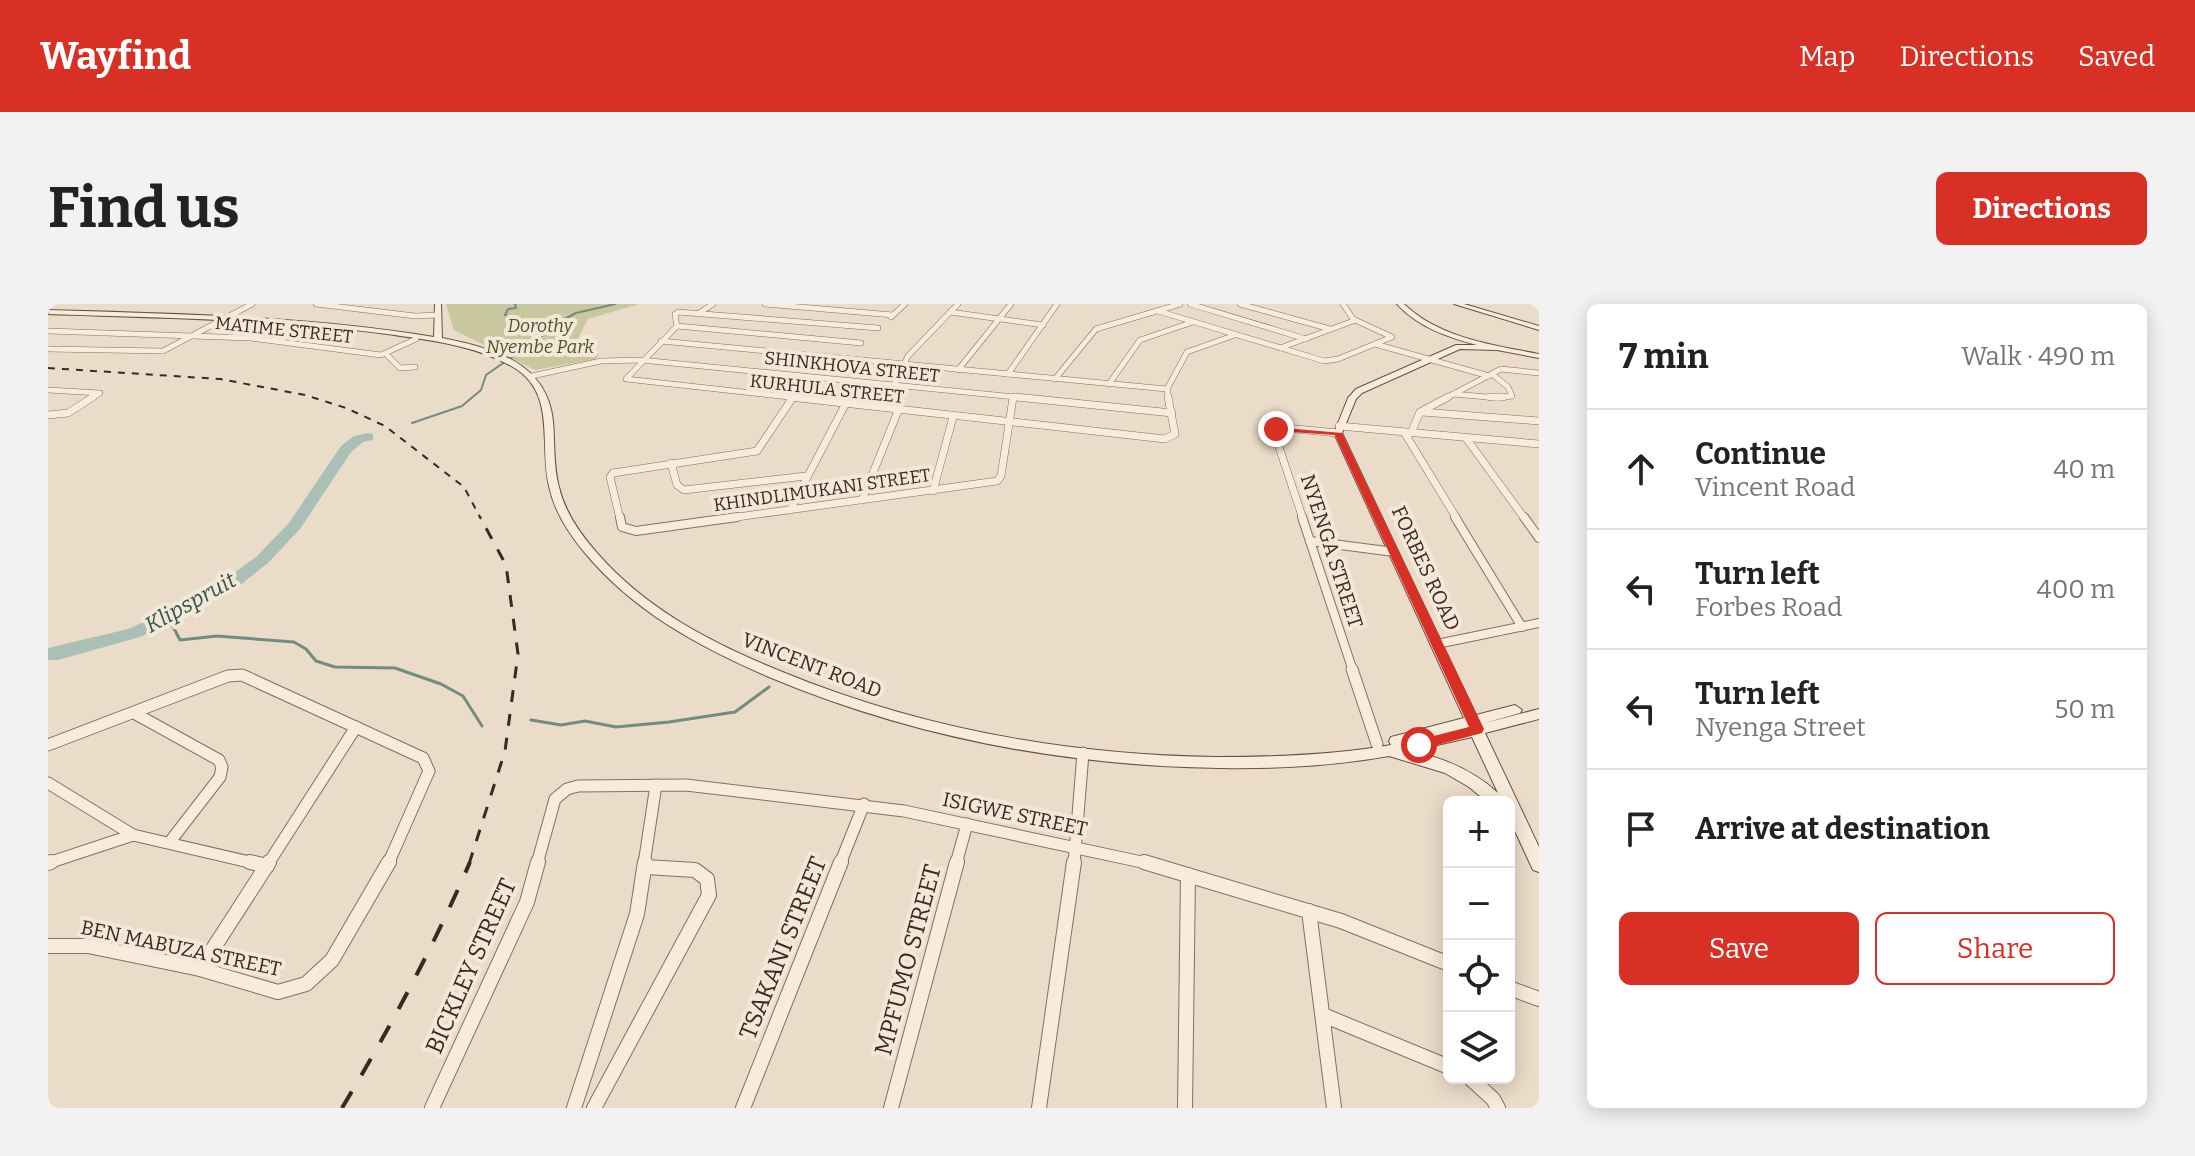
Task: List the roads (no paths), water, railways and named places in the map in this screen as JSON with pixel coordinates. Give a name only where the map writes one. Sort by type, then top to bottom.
[{"type":"main road","points":[[438,304],[440,335]]},
{"type":"main road","points":[[1400,304],[1418,320],[1455,335],[1539,356]]},
{"type":"main road","points":[[1457,304],[1539,326]]},
{"type":"main road","points":[[1468,304],[1539,326]]},
{"type":"main road","points":[[48,313],[318,324],[468,347]]},
{"type":"main road","points":[[416,338],[440,335],[491,354],[532,376]]},
{"type":"main road","points":[[427,341],[440,335]]},
{"type":"main road","points":[[1455,335],[1462,341],[1459,347]]},
{"type":"main road","points":[[1339,430],[1352,398],[1359,391],[1459,347],[1501,348]]},
{"type":"main road","name":"VINCENT ROAD","points":[[532,376],[547,404],[552,483],[564,515],[582,543],[614,578],[669,620],[728,654],[779,677],[856,705],[973,736],[1083,753],[1198,761],[1288,760],[1377,748],[1539,714]]},
{"type":"main road","name":"FORBES ROAD","points":[[1339,430],[1539,865]]},
{"type":"main road","name":"VINCENT ROAD","points":[[1475,725],[1539,704]]},
{"type":"main road","points":[[1377,748],[1449,767],[1472,779],[1490,796]]},
{"type":"main road","points":[[1515,823],[1525,835]]},
{"type":"street","points":[[48,349],[166,350],[252,304]]},
{"type":"street","points":[[316,304],[438,315]]},
{"type":"street","points":[[385,312],[390,304]]},
{"type":"street","points":[[699,313],[713,304]]},
{"type":"street","points":[[765,304],[893,315]]},
{"type":"street","points":[[845,359],[905,304]]},
{"type":"street","points":[[894,386],[903,364],[958,304]]},
{"type":"street","points":[[958,370],[1011,304]]},
{"type":"street","points":[[1008,374],[1057,304]]},
{"type":"street","points":[[1055,379],[1096,329],[1159,307],[1180,304]]},
{"type":"street","points":[[1190,304],[1306,339]]},
{"type":"street","points":[[1240,304],[1330,329]]},
{"type":"street","points":[[1159,307],[1235,335],[1330,361],[1391,335],[1356,320],[1343,304]]},
{"type":"street","points":[[950,312],[1043,325]]},
{"type":"street","points":[[677,326],[676,313],[699,313],[878,328]]},
{"type":"street","points":[[1280,348],[1356,320]]},
{"type":"street","points":[[1109,384],[1140,340],[1194,322]]},
{"type":"street","points":[[641,360],[677,326],[861,343]]},
{"type":"street","name":"MATIME STREET","points":[[48,331],[250,338],[386,354],[400,368],[415,367]]},
{"type":"street","points":[[1172,413],[1167,389],[1187,352],[1235,335]]},
{"type":"street","points":[[386,354],[416,338]]},
{"type":"street","points":[[661,341],[1167,389]]},
{"type":"street","points":[[1375,344],[1490,375],[1508,387],[1512,396],[1498,398],[1451,394]]},
{"type":"street","name":"SHINKHOVA STREET","points":[[532,376],[607,360],[641,360],[1172,413]]},
{"type":"street","name":"KURHULA STREET","points":[[641,360],[626,378],[628,381],[1165,439],[1175,434],[1172,413]]},
{"type":"street","points":[[1408,433],[1420,412],[1490,375],[1510,368],[1539,373]]},
{"type":"street","points":[[806,476],[684,490],[677,485],[671,463],[757,451],[807,377]]},
{"type":"street","points":[[48,390],[100,393],[66,414],[48,415]]},
{"type":"street","name":"KHINDLIMUKANI STREET","points":[[671,463],[613,473],[610,477],[622,527],[630,531],[933,491],[1000,479],[1013,398]]},
{"type":"street","points":[[790,510],[845,405]]},
{"type":"street","points":[[862,500],[898,411]]},
{"type":"street","points":[[1420,412],[1539,421]]},
{"type":"street","points":[[933,491],[953,417]]},
{"type":"street","name":"NYENGA STREET","points":[[1339,430],[1274,430],[1377,748]]},
{"type":"street","points":[[1339,430],[1535,443],[1539,453]]},
{"type":"street","points":[[1408,433],[1522,627]]},
{"type":"street","points":[[1466,438],[1539,538]]},
{"type":"street","points":[[1310,541],[1394,552]]},
{"type":"street","points":[[1437,644],[1539,623]]},
{"type":"street","name":"BEN MABUZA STREET","points":[[48,745],[236,674],[423,758],[429,771],[388,864],[332,960],[306,984],[278,992],[200,969],[88,946],[48,946]]},
{"type":"street","points":[[134,713],[219,760],[222,767],[220,777],[169,843]]},
{"type":"street","points":[[200,969],[356,727]]},
{"type":"street","points":[[1039,1108],[1076,847],[1083,753]]},
{"type":"street","points":[[48,783],[133,835],[267,866]]},
{"type":"street","points":[[574,1108],[627,949],[646,867],[656,785]]},
{"type":"street","name":"ISIGWE STREET","points":[[559,794],[578,786],[656,785],[864,804],[1076,847],[1188,875],[1309,911],[1443,962]]},
{"type":"street","name":"BICKLEY STREET","points":[[432,1108],[527,902],[552,809],[559,794]]},
{"type":"street","name":"TSAKANI STREET","points":[[743,1108],[864,804]]},
{"type":"street","name":"MPFUMO STREET","points":[[891,1108],[967,824]]},
{"type":"street","points":[[48,863],[133,835]]},
{"type":"street","points":[[594,1108],[709,895],[707,879],[695,870],[646,867]]},
{"type":"street","points":[[1185,1108],[1188,875]]},
{"type":"street","points":[[1309,911],[1334,1108]]},
{"type":"street","points":[[1515,990],[1539,999]]},
{"type":"street","points":[[1323,1015],[1443,1065]]},
{"type":"street","points":[[1477,1084],[1498,1108]]},
{"type":"waterway","points":[[515,304],[516,308],[508,309],[505,315],[525,321],[522,323],[545,327]]},
{"type":"waterway","points":[[412,423],[462,406],[481,390],[486,375],[545,334],[542,331],[576,313],[615,304]]},
{"type":"waterway","name":"Klipspruit","points":[[48,654],[134,633],[192,607],[201,597],[233,582],[262,560],[295,526],[346,449],[359,439],[368,437]]},
{"type":"waterway","points":[[168,617],[180,640],[217,636],[294,642],[306,649],[316,661],[335,667],[395,668],[441,684],[463,696],[482,726]]},
{"type":"waterway","points":[[531,720],[561,725],[585,721],[616,727],[669,722],[735,712],[769,687]]},
{"type":"railway","points":[[48,368],[220,379],[305,395],[346,408],[385,426],[464,487],[481,519]]},
{"type":"railway","points":[[469,864],[505,751],[518,654],[506,565],[480,517]]},
{"type":"railway","points":[[342,1108],[410,987],[470,862]]},
{"type":"park label","name":"Dorothy Nyembe Park","points":[[540,336]]}]
